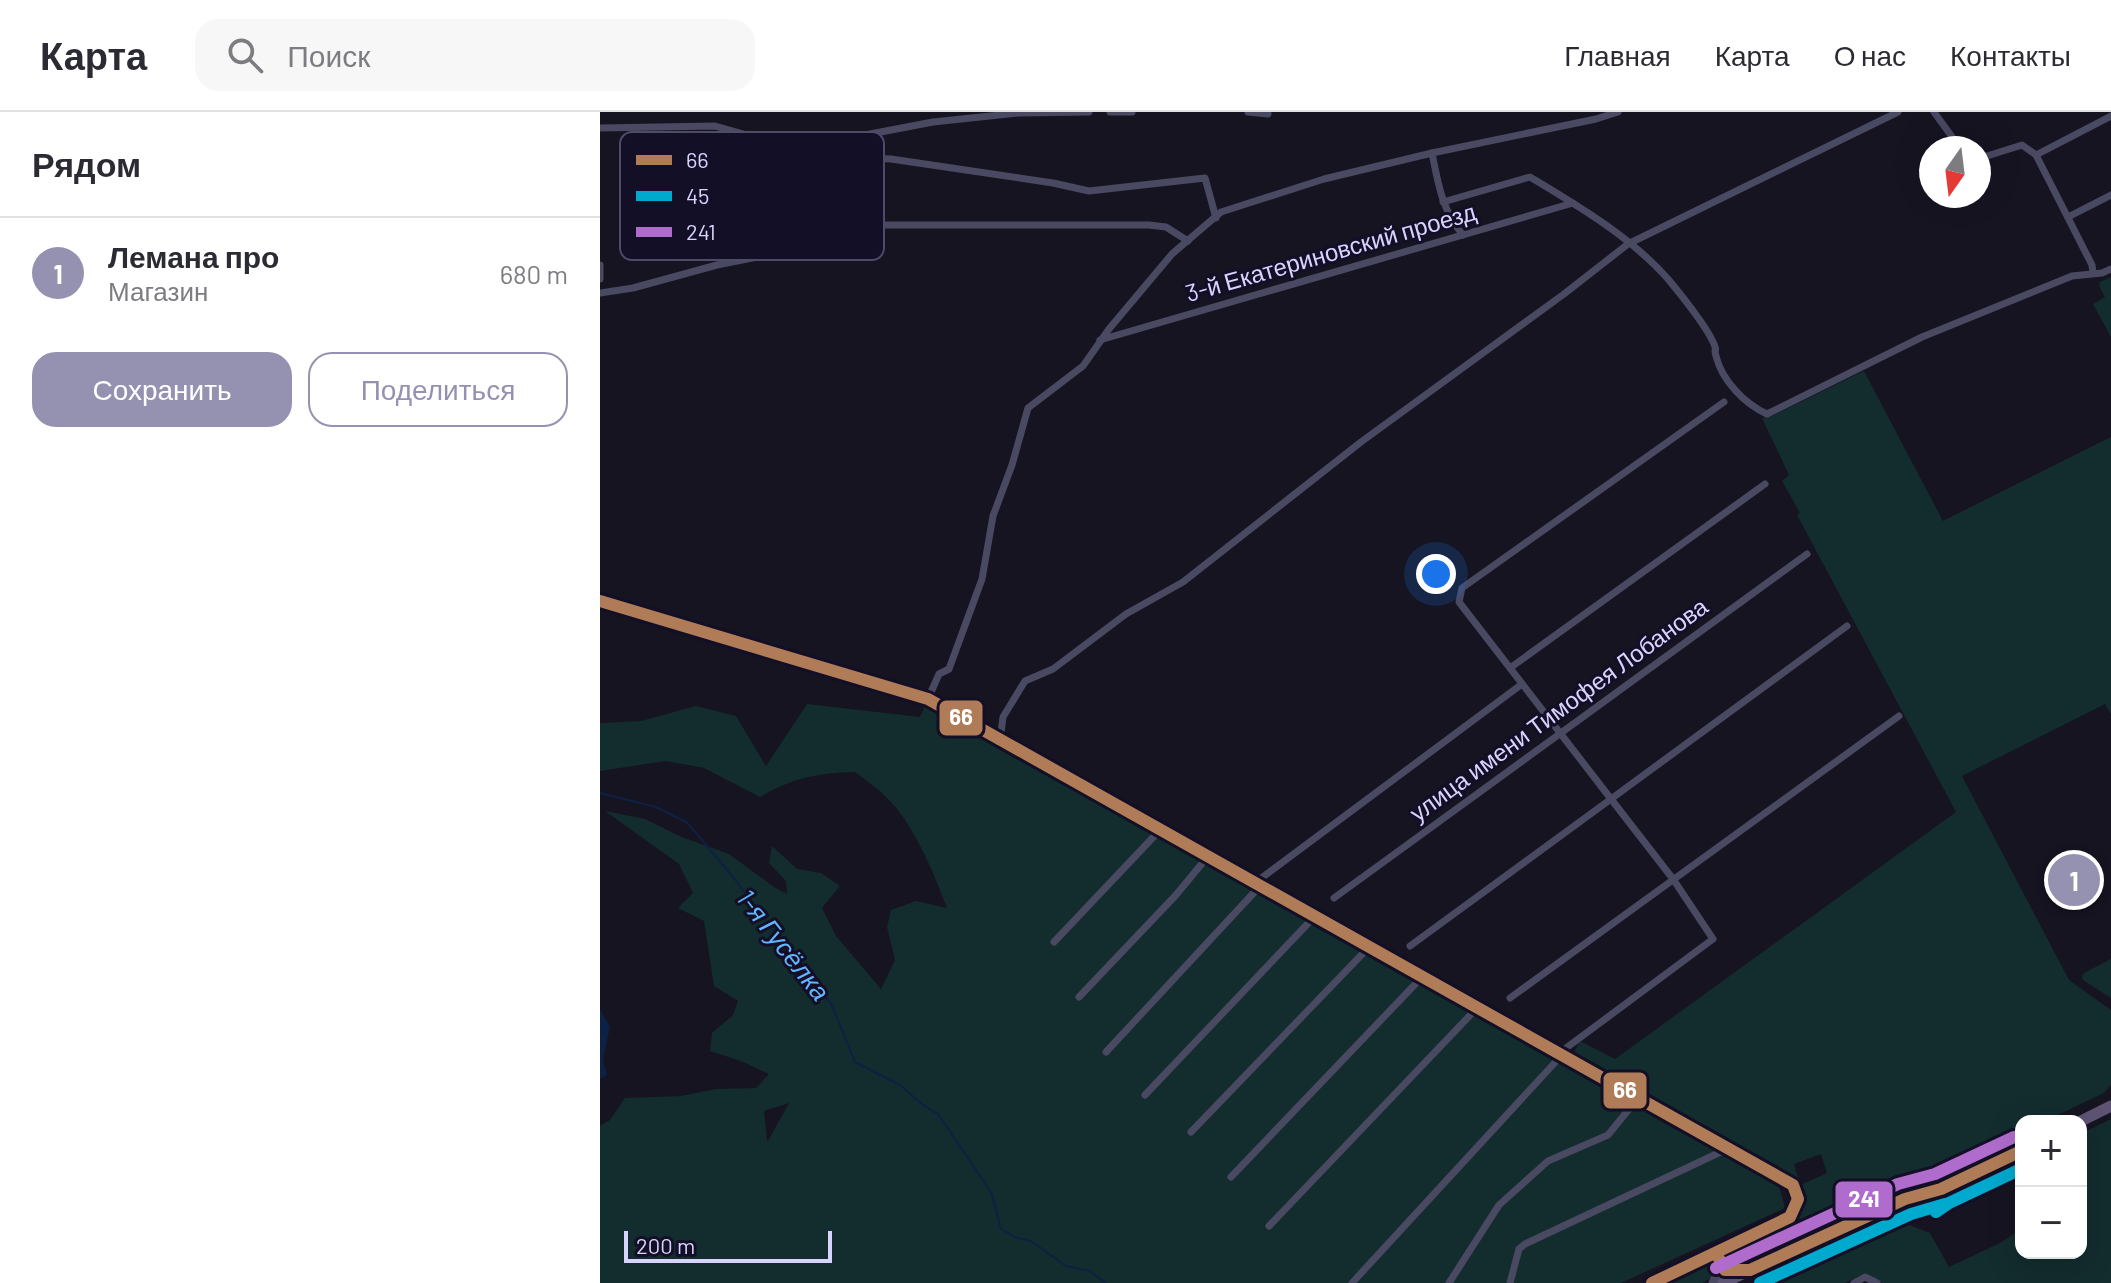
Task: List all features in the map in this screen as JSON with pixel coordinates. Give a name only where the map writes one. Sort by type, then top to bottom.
[{"type":"main road","points":[[2087,1118],[2111,1106]]},
{"type":"main road","points":[[1764,1282],[2015,1154]]},
{"type":"main road","points":[[1723,1283],[1905,1199],[1941,1189]]},
{"type":"street","points":[[881,132],[933,122],[1019,113],[1089,112]]},
{"type":"street","points":[[1110,112],[1132,112]]},
{"type":"street","points":[[1248,112],[1268,114]]},
{"type":"street","points":[[928,699],[939,674],[949,669],[982,579],[993,516],[1028,408],[1083,366],[1100,340],[1172,254],[1221,212],[1324,179],[1618,112]]},
{"type":"street","points":[[1000,741],[1003,717],[1025,681],[1053,669],[1126,614],[1183,582],[1361,442],[1628,244],[1898,112]]},
{"type":"street","points":[[1934,112],[1951,136]]},
{"type":"street","points":[[2036,155],[2111,116]]},
{"type":"street","points":[[600,128],[715,126],[736,132]]},
{"type":"street","points":[[1991,155],[2022,145],[2036,155],[2092,265],[2093,273]]},
{"type":"street","points":[[1432,153],[1443,202],[1453,224],[1463,235]]},
{"type":"street","points":[[884,159],[1089,191],[1205,178],[1216,218]]},
{"type":"street","points":[[1443,202],[1530,177],[1573,203],[1656,266],[1702,323],[1716,347],[1715,355],[1727,381],[1752,407],[1767,414],[1922,337],[2072,276],[2111,269]]},
{"type":"street","points":[[2068,217],[2111,195]]},
{"type":"street","name":"3-й Екатериновский проезд","points":[[1100,340],[1573,203]]},
{"type":"street","points":[[884,225],[1149,225],[1166,227],[1188,241]]},
{"type":"street","points":[[600,293],[746,260]]},
{"type":"street","points":[[600,265],[600,279]]},
{"type":"street","points":[[1352,1283],[1560,1055],[1713,939],[1673,879],[1459,602],[1459,595],[1462,588],[1724,402]]},
{"type":"street","points":[[1510,668],[1765,484]]},
{"type":"street","name":"улица имени Тимофея Лобанова","points":[[1334,898],[1807,554]]},
{"type":"street","points":[[600,601],[928,699],[1787,1180],[1797,1191],[1798,1199],[1790,1217],[1652,1283]]},
{"type":"street","points":[[1410,946],[1847,626]]},
{"type":"street","points":[[1106,1052],[1259,883],[1522,684]]},
{"type":"street","points":[[1510,998],[1899,716]]},
{"type":"street","points":[[1054,942],[1161,829]]},
{"type":"street","points":[[1079,997],[1176,895],[1209,855]]},
{"type":"street","points":[[1145,1095],[1316,915]]},
{"type":"street","points":[[1191,1132],[1370,946]]},
{"type":"street","points":[[1231,1177],[1423,976]]},
{"type":"street","points":[[1269,1226],[1477,1008]]},
{"type":"street","points":[[1449,1283],[1499,1205],[1548,1161],[1608,1135],[1638,1098]]},
{"type":"street","points":[[1510,1283],[1519,1249],[1525,1244],[1727,1149]]},
{"type":"street","points":[[1716,1253],[1725,1270],[1750,1270]]},
{"type":"street","points":[[1713,1283],[1721,1266]]},
{"type":"street","points":[[1854,1283],[1865,1277],[1877,1283]]},
{"type":"green space","points":[[2111,277],[2111,337],[2093,304],[2105,297],[2100,282]]},
{"type":"green space","points":[[1864,371],[1943,521],[2111,437],[2111,714],[2105,704],[1962,776],[2069,980],[2111,1010],[2111,1085],[2104,1093],[2058,1115],[2015,1115],[2015,1140],[1999,1150],[1743,1268],[1733,1269],[1726,1264],[1729,1256],[1774,1234],[1797,1215],[1804,1200],[1800,1185],[1827,1173],[1821,1154],[1794,1164],[1798,1177],[1794,1181],[1575,1058],[1573,1054],[1580,1041],[1615,1059],[1956,812],[1797,515],[1800,513],[1782,481],[1789,475],[1762,418]]},
{"type":"green space","points":[[807,704],[920,717],[925,706],[1779,1186],[1785,1208],[1621,1283],[600,1283],[600,1126],[610,1120],[625,1098],[756,1088],[769,1074],[710,1051],[712,1033],[733,1015],[738,1001],[714,986],[704,921],[678,908],[693,893],[679,864],[605,811],[645,819],[679,836],[729,854],[787,894],[786,881],[769,863],[772,846],[797,869],[821,873],[840,886],[822,908],[836,936],[881,989],[895,960],[887,927],[891,910],[916,901],[947,908],[929,864],[905,820],[885,796],[855,772],[806,778],[760,797],[704,768],[666,761],[600,771],[600,723],[641,721],[696,706],[736,716],[766,766]],"holes":[[[789,1103],[768,1141],[764,1111]]]},
{"type":"green space","points":[[2111,959],[2111,998],[2082,977]]},
{"type":"green space","points":[[2111,1119],[2111,1283],[1882,1283],[1864,1274],[1845,1283],[1782,1283],[1857,1245],[1909,1225],[1930,1233],[1949,1267],[2015,1233],[2015,1259],[2087,1259],[2087,1131]]},
{"type":"green space","points":[[2003,1172],[2003,1178],[1964,1201],[1942,1205],[1942,1200]]},
{"type":"green space","points":[[1706,1266],[1714,1267],[1716,1275],[1702,1283],[1668,1283]]},
{"type":"water","points":[[600,1009],[610,1027],[603,1059],[607,1075],[600,1079]]},
{"type":"waterway","name":"1-я Гусёлка","points":[[600,793],[656,807],[686,822],[831,1003],[855,1062],[900,1085],[938,1114],[991,1192],[1001,1229],[1017,1238],[1031,1241],[1066,1266],[1090,1271],[1106,1283]]},
{"type":"transit line","name":"66","points":[[600,601],[928,699],[1793,1185],[1798,1199],[1790,1217],[1652,1283]]},
{"type":"transit line","name":"241","points":[[1716,1268],[1898,1184],[1935,1174],[2014,1137]]},
{"type":"transit line","name":"66","points":[[1716,1253],[1725,1270],[1750,1270],[1905,1199],[1941,1189],[2015,1154]]},
{"type":"transit line","name":"45","points":[[1936,1212],[2015,1172]]},
{"type":"transit line","name":"45","points":[[1760,1283],[1911,1214],[1945,1204]]},
{"type":"place","name":"Лемана про","points":[[2074,880]]}]
